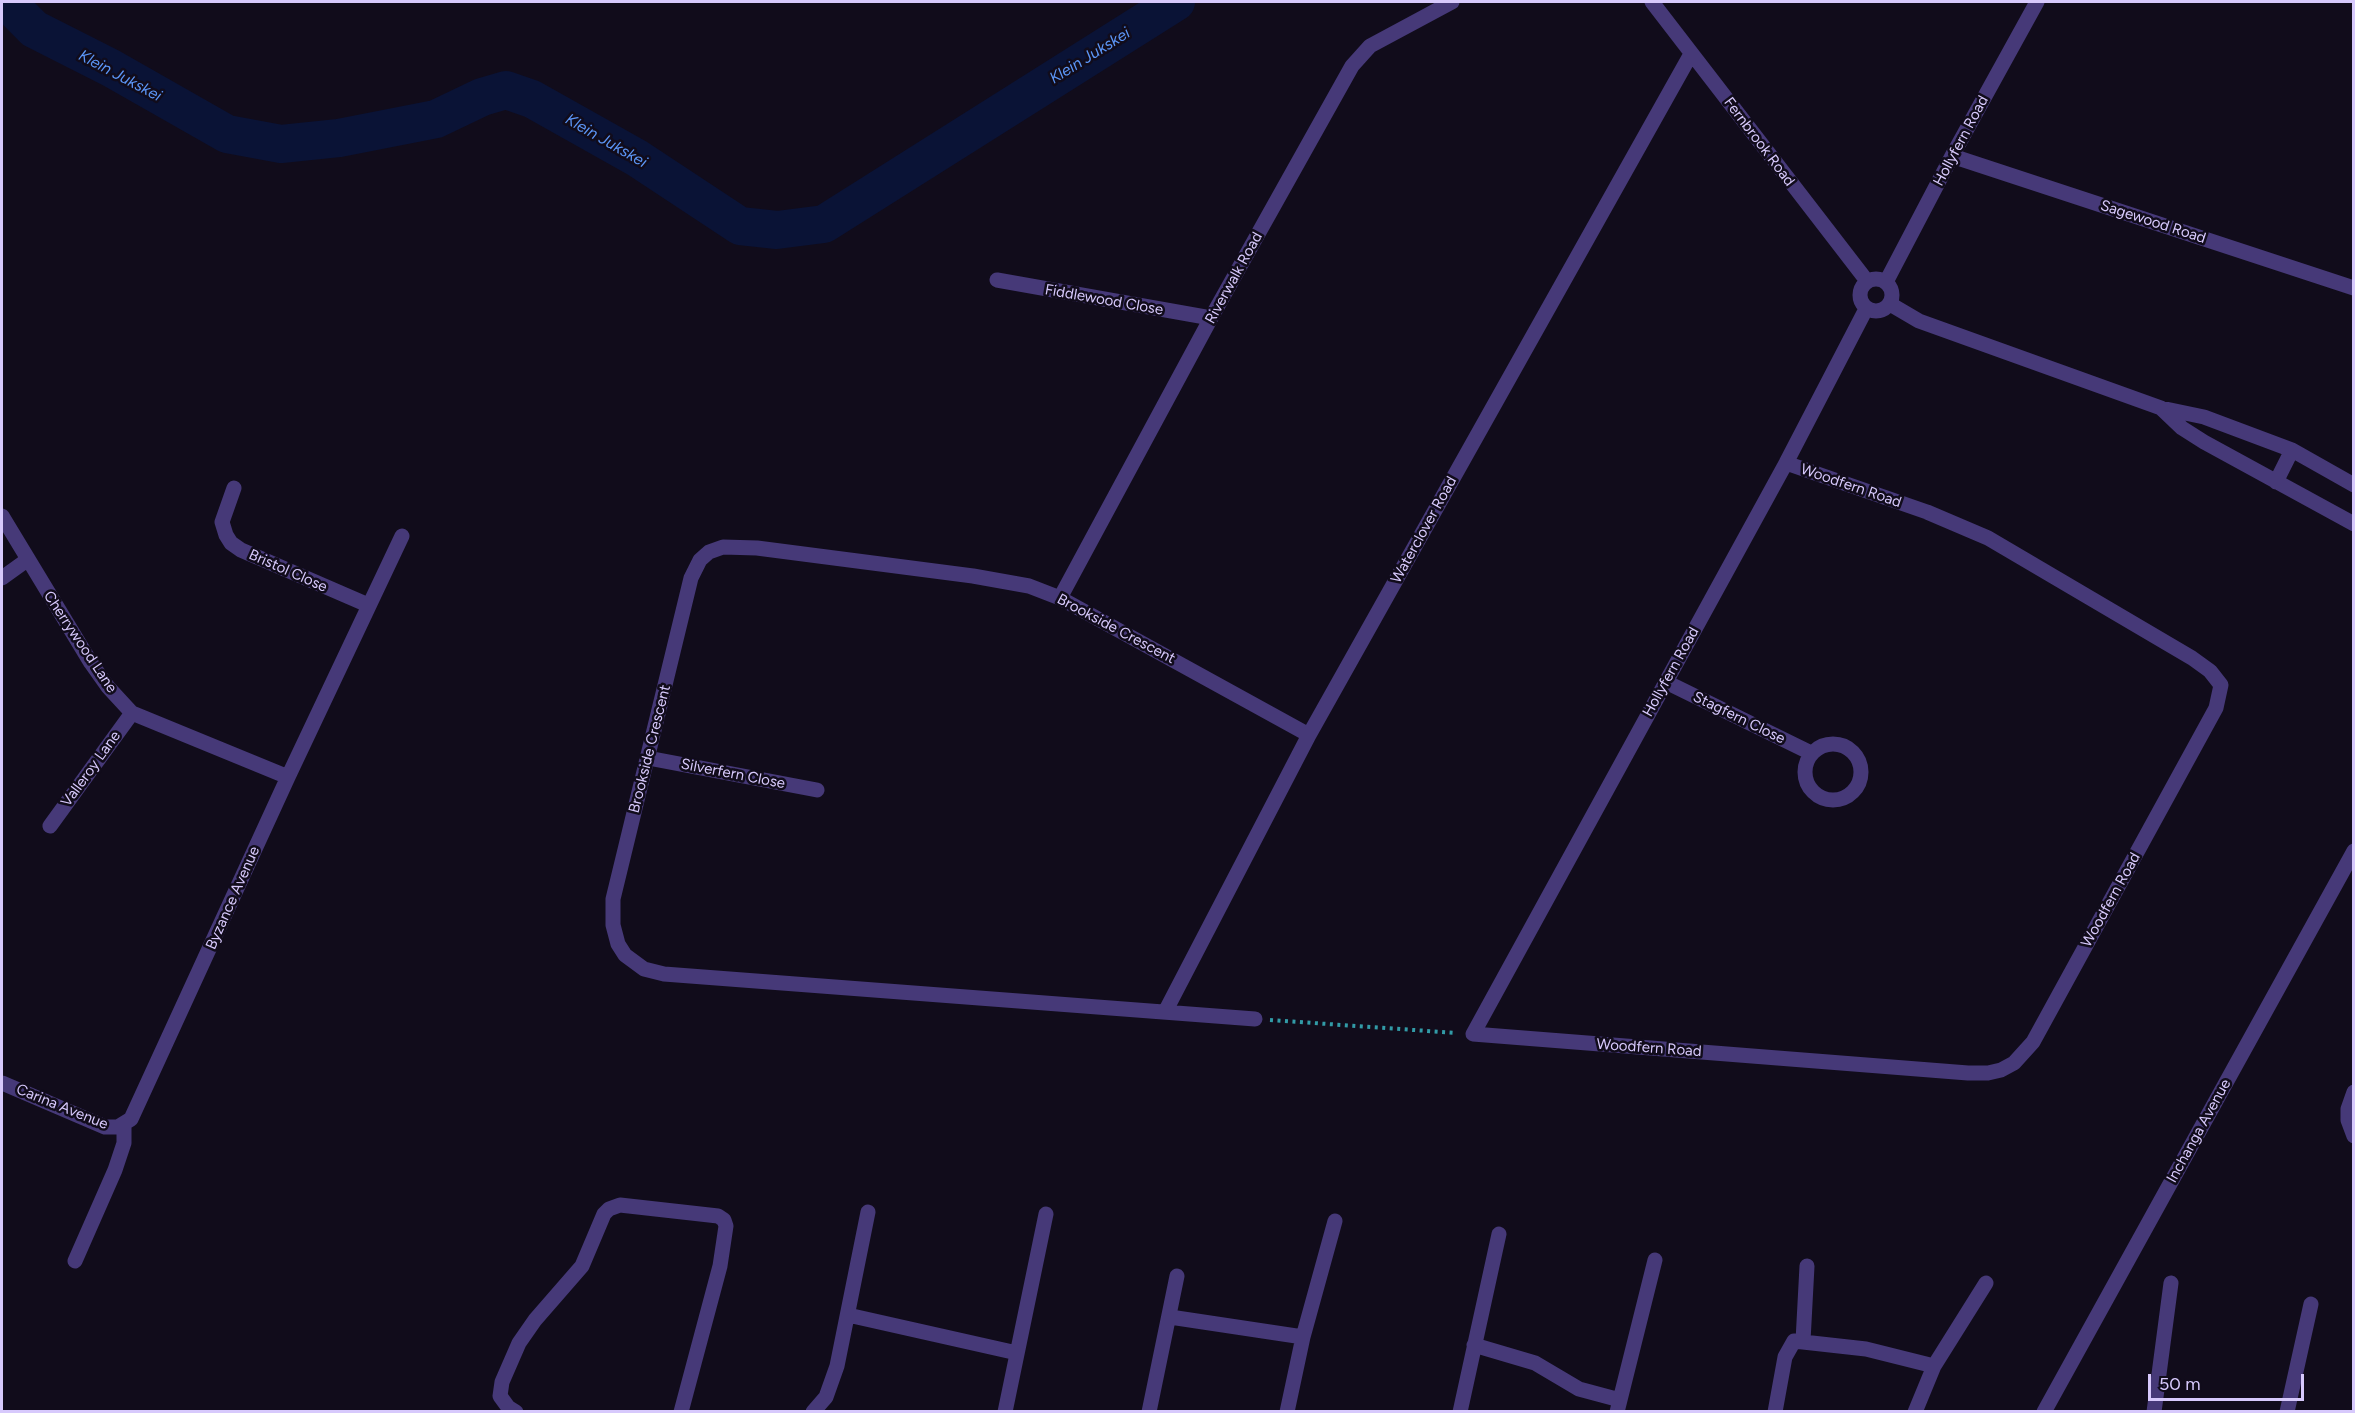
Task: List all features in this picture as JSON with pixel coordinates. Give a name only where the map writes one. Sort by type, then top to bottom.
[{"type":"street","name":"Riverwalk Road","points":[[1060,598],[1211,318],[1360,56],[1370,46],[1452,2]]},
{"type":"street","name":"Fernbrook Road","points":[[1652,2],[1867,281]]},
{"type":"street","name":"Hollyfern Road","points":[[1886,282],[2037,2]]},
{"type":"street","name":"Waterclover Road","points":[[1165,1012],[1309,735],[1691,54]]},
{"type":"street","name":"Sagewood Road","points":[[1952,156],[2354,288]]},
{"type":"street","points":[[1877,279],[1886,282],[1892,290],[1890,304],[1879,311],[1866,309],[1859,297],[1861,288],[1867,281],[1877,279]]},
{"type":"street","name":"Fiddlewood Close","points":[[997,280],[1211,318]]},
{"type":"street","points":[[1890,304],[1919,321],[2161,408],[2204,417],[2292,450],[2354,485]]},
{"type":"street","name":"Hollyfern Road","points":[[1473,1034],[1786,463],[1866,309]]},
{"type":"street","points":[[2161,408],[2182,428],[2354,524]]},
{"type":"street","points":[[2276,482],[2292,450]]},
{"type":"street","name":"Woodfern Road","points":[[1473,1034],[1968,1073],[1989,1073],[2001,1070],[2014,1063],[2033,1042],[2216,708],[2221,685],[2210,671],[2192,658],[1988,538],[1927,512],[1786,463]]},
{"type":"street","name":"Bristol Close","points":[[234,488],[222,522],[231,543],[241,550],[368,605]]},
{"type":"street","name":"Cherrywood Lane","points":[[2,516],[27,560],[108,687],[132,712],[288,777]]},
{"type":"street","name":"Byzance Avenue","points":[[123,1125],[135,1114],[288,777],[402,536]]},
{"type":"street","name":"Brookside Crescent","points":[[1255,1019],[699,978],[644,969],[630,960],[618,944],[612,914],[613,899],[691,578],[700,560],[716,548],[731,546],[757,548],[993,579],[1029,586],[1060,598],[1309,735]]},
{"type":"street","points":[[2,578],[27,560]]},
{"type":"street","name":"Stagfern Close","points":[[1666,682],[1811,753]]},
{"type":"street","name":"Valleroy Lane","points":[[50,826],[132,712]]},
{"type":"street","name":"Silverfern Close","points":[[648,758],[817,790]]},
{"type":"street","name":"Inchanga Avenue","points":[[2044,1412],[2352,857]]},
{"type":"street","name":"Carina Avenue","points":[[2,1083],[105,1127],[123,1125]]},
{"type":"street","points":[[2354,1092],[2348,1109],[2348,1120],[2354,1136]]},
{"type":"street","points":[[75,1261],[115,1170],[124,1143],[123,1125]]},
{"type":"street","points":[[516,1412],[508,1407],[501,1396],[501,1382],[519,1343],[535,1320],[575,1277],[604,1214],[609,1209],[620,1205],[718,1216],[724,1220],[726,1226],[720,1266],[681,1412]]},
{"type":"street","points":[[813,1412],[826,1397],[832,1384],[868,1212]]},
{"type":"street","points":[[1005,1412],[1046,1214]]},
{"type":"street","points":[[1287,1412],[1303,1337],[1335,1221]]},
{"type":"street","points":[[1460,1412],[1499,1234]]},
{"type":"street","points":[[1474,1346],[1528,1360],[1579,1389],[1618,1406],[1655,1260]]},
{"type":"street","points":[[1803,1341],[1807,1266]]},
{"type":"street","points":[[1149,1412],[1177,1276]]},
{"type":"street","points":[[1915,1412],[1934,1366],[1986,1283]]},
{"type":"street","points":[[2154,1412],[2171,1283]]},
{"type":"street","points":[[2287,1412],[2311,1304]]},
{"type":"street","points":[[848,1315],[1017,1353]]},
{"type":"street","points":[[1170,1317],[1303,1337]]},
{"type":"street","points":[[1775,1412],[1787,1350],[1794,1341],[1887,1353],[1934,1366]]},
{"type":"path","points":[[1255,1019],[1473,1034]]},
{"type":"waterway","name":"Klein Jukskei","points":[[7,2],[34,29],[111,68],[227,134],[281,144],[339,138],[436,119],[482,97],[506,90],[532,99],[637,158],[740,226],[777,230],[824,224],[1176,2]]}]
